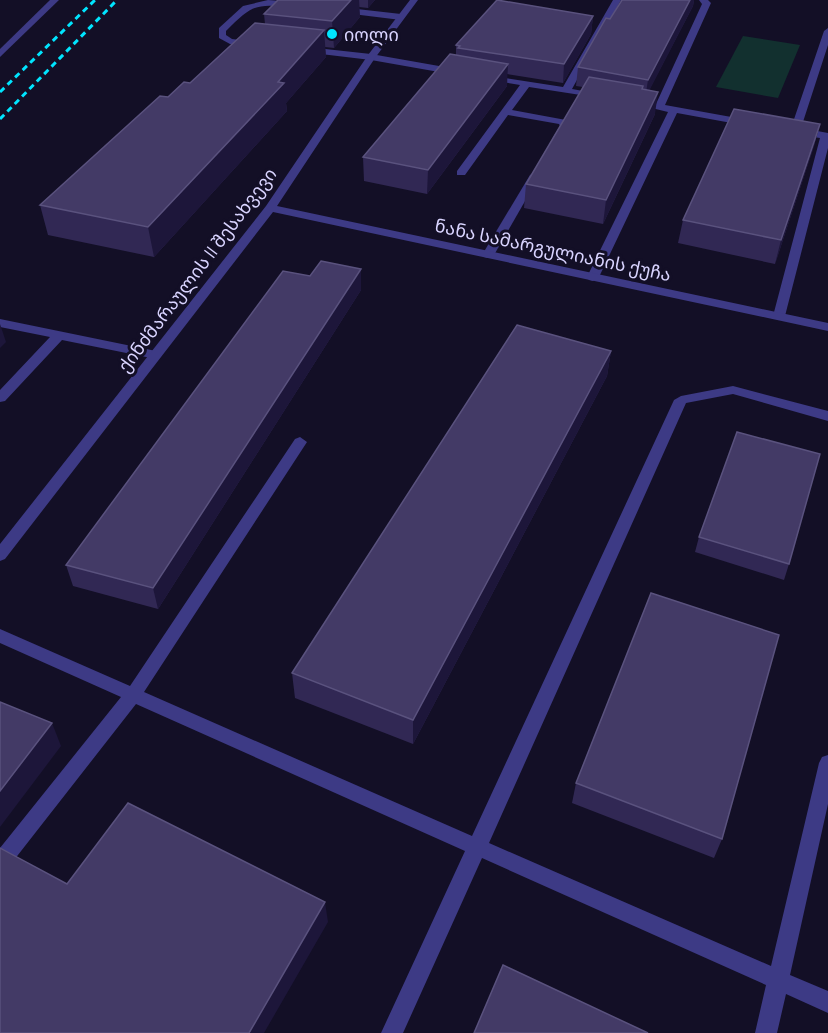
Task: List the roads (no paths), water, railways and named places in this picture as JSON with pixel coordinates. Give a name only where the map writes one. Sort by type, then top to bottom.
[{"type":"street","points":[[0,54],[55,0]]},
{"type":"street","name":"ქინძმარაულის II შესახვევი","points":[[0,555],[270,208],[371,57],[414,0]]},
{"type":"street","points":[[566,91],[617,0]]},
{"type":"street","points":[[659,107],[707,3],[703,0]]},
{"type":"street","points":[[265,45],[230,41],[222,36],[222,30],[246,5],[252,3],[266,1],[300,5]]},
{"type":"street","points":[[334,9],[401,17]]},
{"type":"street","points":[[795,131],[828,31]]},
{"type":"street","points":[[301,49],[371,57],[471,74]]},
{"type":"street","points":[[482,76],[605,98]]},
{"type":"street","points":[[461,173],[526,84]]},
{"type":"street","points":[[627,101],[762,125]]},
{"type":"street","points":[[593,277],[674,110]]},
{"type":"street","points":[[506,112],[562,122],[565,126],[553,145]]},
{"type":"street","points":[[779,316],[827,136],[784,129]]},
{"type":"street","points":[[488,255],[541,165]]},
{"type":"street","name":"ნანა სამარგულიანის ქუჩა","points":[[270,208],[828,327]]},
{"type":"street","points":[[0,323],[156,356]]},
{"type":"street","points":[[0,398],[58,335]]},
{"type":"street","points":[[392,1033],[681,400],[733,390],[828,416]]},
{"type":"street","points":[[0,862],[134,693],[300,442]]},
{"type":"street","points":[[0,636],[134,693],[828,1002]]},
{"type":"street","points":[[766,1033],[828,763]]},
{"type":"railway","points":[[0,92],[95,0]]},
{"type":"railway","points":[[0,119],[117,0]]},
{"type":"place","name":"იოლი","points":[[332,34]]}]
